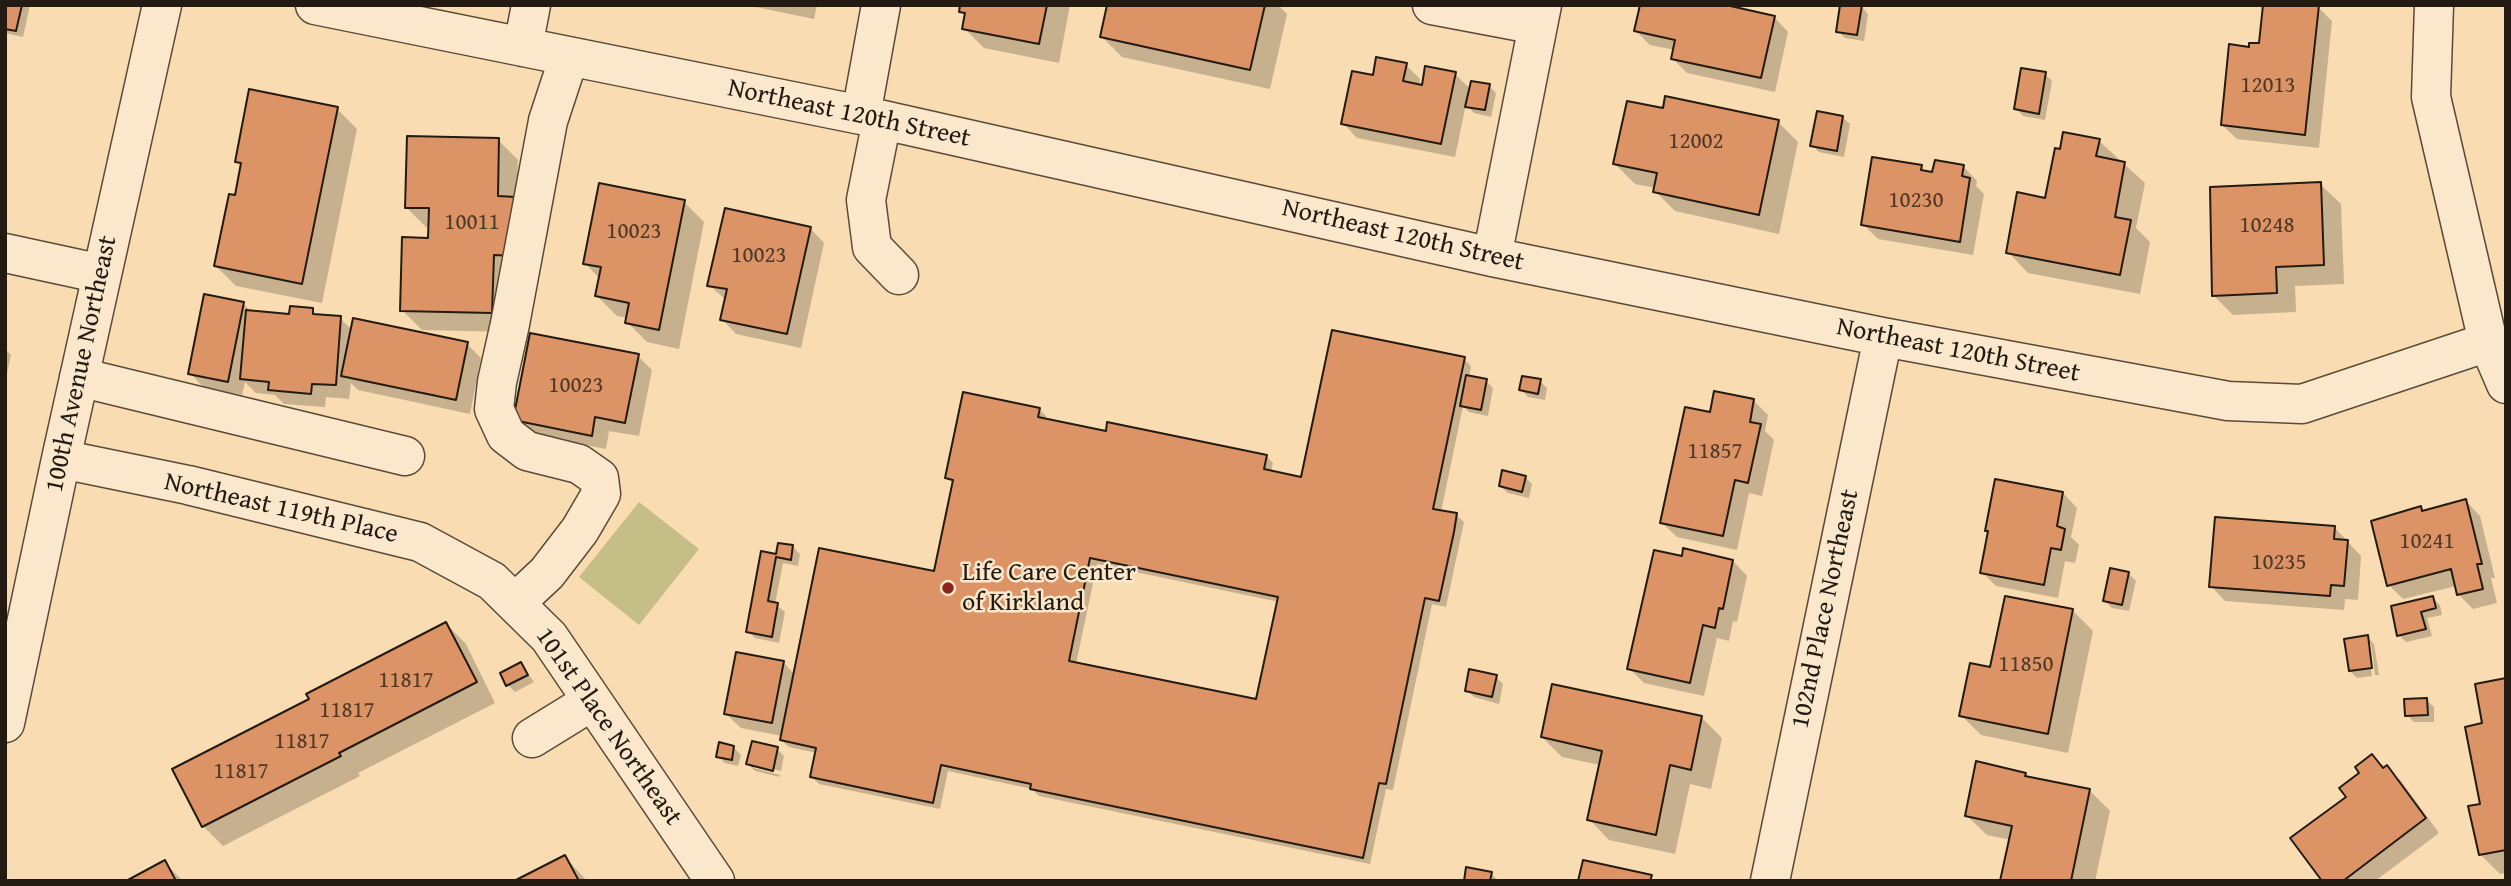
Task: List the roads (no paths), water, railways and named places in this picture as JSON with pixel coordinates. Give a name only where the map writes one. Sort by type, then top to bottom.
[{"type":"street","name":"100th Avenue Northeast","points":[[5,723],[162,5]]},
{"type":"street","name":"Northeast 120th Street","points":[[315,5],[872,117],[1492,257],[1883,337],[2228,401],[2302,404],[2488,342]]},
{"type":"street","points":[[523,47],[531,5]]},
{"type":"street","points":[[881,5],[866,200],[872,247],[900,275]]},
{"type":"street","points":[[1432,5],[1540,15],[1492,257]]},
{"type":"street","points":[[2434,5],[2431,97],[2488,342],[2506,384]]},
{"type":"street","points":[[503,592],[579,556],[601,494],[599,478],[579,464],[527,451],[506,435],[494,410],[497,382],[548,121],[569,57]]},
{"type":"street","points":[[5,253],[102,274]]},
{"type":"street","name":"102nd Place Northeast","points":[[1770,881],[1883,337]]},
{"type":"street","points":[[79,377],[405,456]]},
{"type":"street","name":"Northeast 119th Place","points":[[61,459],[188,485],[420,542],[503,592]]},
{"type":"street","name":"101st Place Northeast","points":[[503,592],[549,637],[715,881]]},
{"type":"street","points":[[533,738],[592,701]]},
{"type":"place","name":"Life Care Center of Kirkland","points":[[948,588]]}]
